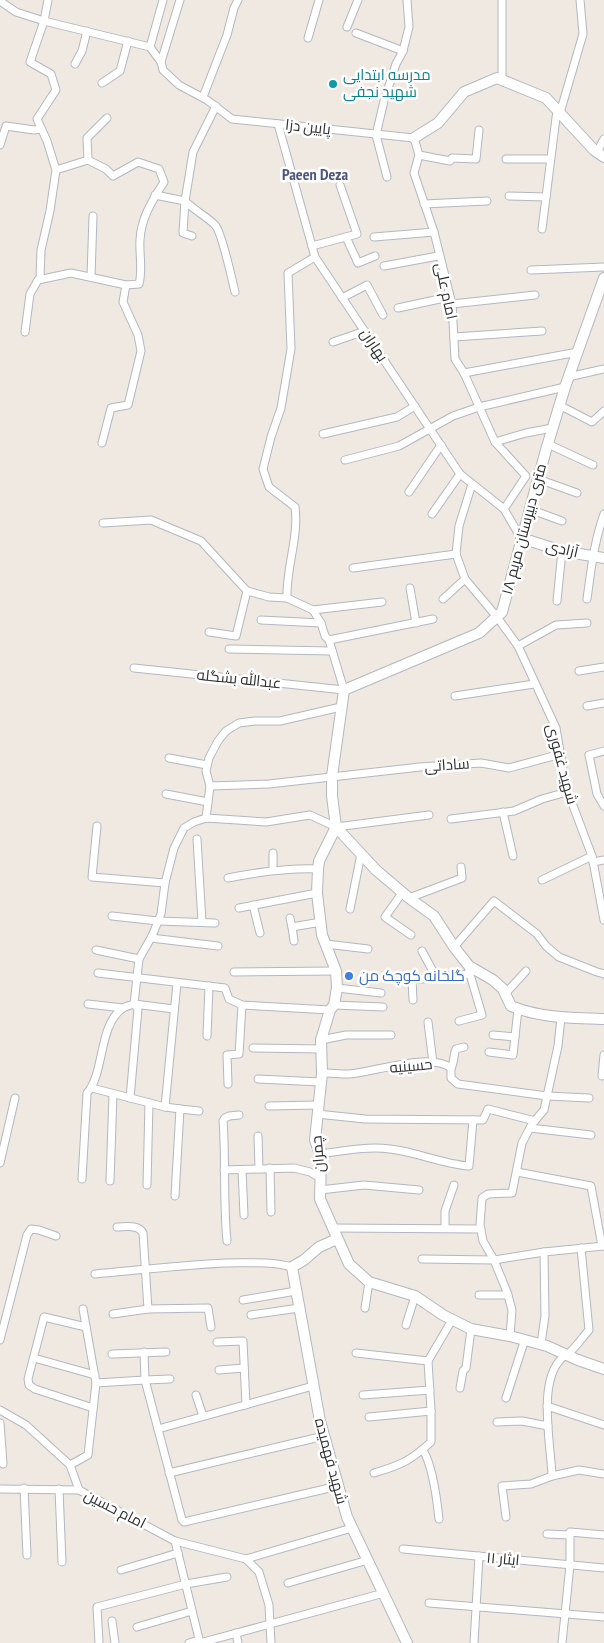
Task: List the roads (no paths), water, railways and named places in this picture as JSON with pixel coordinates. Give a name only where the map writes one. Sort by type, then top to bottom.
[{"type":"street","points":[[40,280],[41,250],[50,211],[56,170],[47,141],[37,119],[56,90],[51,74],[30,62],[44,21],[48,0]]},
{"type":"street","points":[[0,1],[16,12],[44,21],[150,47],[163,0]]},
{"type":"street","points":[[161,62],[180,0]]},
{"type":"street","points":[[203,97],[227,35],[238,0]]},
{"type":"street","points":[[308,38],[319,0]]},
{"type":"street","points":[[347,27],[358,0]]},
{"type":"street","points":[[387,177],[376,135],[384,101],[396,64],[403,52],[409,27],[404,0]]},
{"type":"street","points":[[502,0],[502,80]]},
{"type":"street","points":[[542,229],[558,111],[583,34],[580,0]]},
{"type":"street","points":[[75,64],[82,52],[87,31]]},
{"type":"street","points":[[356,33],[403,52]]},
{"type":"street","points":[[102,83],[120,71],[128,41]]},
{"type":"street","name":"پایین دزا","points":[[150,47],[161,62],[164,70],[179,84],[203,97],[232,119],[414,138]]},
{"type":"street","points":[[414,138],[438,123],[464,92],[497,78],[546,98],[601,154]]},
{"type":"street","points":[[192,236],[183,233],[185,201],[194,152],[216,106]]},
{"type":"street","points":[[88,160],[87,138],[107,118]]},
{"type":"street","name":"بهاران","points":[[278,124],[315,257],[460,474],[504,509],[521,538]]},
{"type":"street","points":[[0,145],[6,126],[34,130],[41,129]]},
{"type":"street","points":[[419,155],[450,162],[452,158],[476,159],[479,130]]},
{"type":"street","name":"امام علی","points":[[414,138],[419,155],[414,173],[434,232],[438,256],[450,300],[455,359],[464,373],[494,441],[526,476],[504,509]]},
{"type":"street","points":[[601,154],[604,139]]},
{"type":"street","points":[[506,159],[550,159]]},
{"type":"street","points":[[25,332],[30,294],[38,280],[72,273],[126,285],[139,284],[141,275],[140,239],[144,215],[164,182],[159,169],[138,162],[114,176],[106,169],[88,160],[56,170]]},
{"type":"street","points":[[312,246],[357,234],[340,185]]},
{"type":"street","points":[[155,195],[185,201],[194,210],[217,226],[228,259],[235,292]]},
{"type":"street","points":[[509,196],[546,197]]},
{"type":"street","points":[[424,204],[487,201]]},
{"type":"street","points":[[91,276],[92,216]]},
{"type":"street","points":[[374,237],[434,232]]},
{"type":"street","points":[[346,236],[358,263],[374,256]]},
{"type":"street","points":[[384,266],[438,256]]},
{"type":"street","points":[[287,598],[286,583],[296,532],[295,507],[269,487],[263,469],[281,408],[291,349],[288,273],[315,257]]},
{"type":"street","points":[[531,270],[604,267]]},
{"type":"street","name":"۱۸ متری دبیرستان مریم","points":[[344,690],[479,633],[502,612],[552,428],[604,278]]},
{"type":"street","points":[[102,443],[111,408],[128,405],[141,351],[138,335],[123,302],[126,285]]},
{"type":"street","points":[[342,298],[367,285],[383,316]]},
{"type":"street","points":[[398,308],[450,300],[535,295]]},
{"type":"street","points":[[333,342],[365,331]]},
{"type":"street","points":[[454,336],[542,331]]},
{"type":"street","points":[[464,373],[578,352]]},
{"type":"street","points":[[345,460],[399,446],[453,416],[479,406],[604,370]]},
{"type":"street","points":[[323,434],[397,417],[415,406]]},
{"type":"street","points":[[559,406],[592,422],[604,411]]},
{"type":"street","points":[[494,441],[552,428]]},
{"type":"street","points":[[548,444],[593,465]]},
{"type":"street","points":[[409,492],[441,445]]},
{"type":"street","points":[[432,514],[460,474]]},
{"type":"street","points":[[538,479],[577,493]]},
{"type":"street","points":[[442,599],[465,579],[456,554],[459,526],[472,484]]},
{"type":"street","points":[[529,509],[562,521]]},
{"type":"street","points":[[587,598],[592,556],[604,514]]},
{"type":"street","points":[[103,523],[151,520],[201,541],[247,591],[269,597],[287,598],[312,610],[321,623],[325,636],[329,640],[344,690],[332,776],[332,796],[336,827]]},
{"type":"street","name":"آزادی","points":[[521,538],[562,550],[604,558]]},
{"type":"street","points":[[557,601],[562,550]]},
{"type":"street","points":[[353,568],[456,554]]},
{"type":"street","name":"شهید غفوری","points":[[465,579],[497,617],[518,646],[556,728],[567,792],[592,859],[604,920]]},
{"type":"street","points":[[410,588],[416,623]]},
{"type":"street","points":[[209,632],[236,636],[247,591]]},
{"type":"street","points":[[312,610],[382,602]]},
{"type":"street","points":[[262,620],[321,623]]},
{"type":"street","points":[[329,640],[433,620]]},
{"type":"street","points":[[518,646],[556,625],[587,623]]},
{"type":"street","points":[[229,649],[332,651]]},
{"type":"street","points":[[579,671],[604,667]]},
{"type":"street","name":"عبدالله بشگله","points":[[134,668],[344,690]]},
{"type":"street","points":[[455,696],[534,684]]},
{"type":"street","points":[[587,706],[604,703]]},
{"type":"street","points":[[206,818],[210,786],[206,772],[208,758],[226,731],[238,723],[255,720],[280,721],[341,707]]},
{"type":"street","points":[[604,751],[588,755],[597,794],[604,806]]},
{"type":"street","name":"ساداتی","points":[[210,786],[269,784],[420,767],[481,763],[508,768],[561,754]]},
{"type":"street","points":[[169,758],[207,765]]},
{"type":"street","points":[[451,819],[514,811],[542,799],[567,792]]},
{"type":"street","points":[[166,794],[208,802]]},
{"type":"street","points":[[503,812],[513,856]]},
{"type":"street","points":[[130,1098],[138,1010],[134,1004],[139,959],[151,938],[161,914],[165,883],[174,848],[184,828],[206,818],[266,822],[310,815],[336,827],[376,870],[406,896],[434,916],[467,963],[493,980],[503,990],[511,1006],[561,1018],[604,1019]]},
{"type":"street","points":[[336,827],[429,815]]},
{"type":"street","points":[[97,826],[92,877],[165,883]]},
{"type":"street","name":"چمران","points":[[336,827],[319,861],[318,869],[317,893],[322,934],[336,971],[337,988],[321,1045],[321,1077],[316,1140],[320,1154],[320,1199],[349,1264],[369,1282],[415,1296],[452,1320],[470,1329],[541,1344],[604,1369]]},
{"type":"street","points":[[197,839],[202,922]]},
{"type":"street","points":[[273,853],[273,870]]},
{"type":"street","points":[[350,910],[361,854]]},
{"type":"street","points":[[542,880],[592,859],[604,860]]},
{"type":"street","points":[[411,935],[386,917],[406,896],[462,878],[461,867]]},
{"type":"street","points":[[228,878],[273,870],[318,869]]},
{"type":"street","points":[[238,908],[317,893]]},
{"type":"street","points":[[454,947],[494,901],[537,934],[546,946],[559,957],[604,974]]},
{"type":"street","points":[[253,905],[260,933]]},
{"type":"street","points":[[112,916],[158,921],[216,923]]},
{"type":"street","points":[[290,918],[294,941]]},
{"type":"street","points":[[292,927],[321,922]]},
{"type":"street","points":[[151,938],[218,946]]},
{"type":"street","points":[[326,944],[368,949]]},
{"type":"street","points":[[96,950],[139,959]]},
{"type":"street","points":[[422,951],[436,977]]},
{"type":"street","points":[[459,1021],[482,1015],[467,963]]},
{"type":"street","points":[[234,972],[336,971]]},
{"type":"street","points":[[505,994],[526,971]]},
{"type":"street","points":[[98,973],[225,988],[229,998],[242,1005],[383,1007]]},
{"type":"street","points":[[413,1000],[412,980],[469,974]]},
{"type":"street","points":[[164,1107],[177,983]]},
{"type":"street","points":[[206,1036],[209,986]]},
{"type":"street","points":[[337,988],[381,993]]},
{"type":"street","points":[[88,1004],[122,1008],[134,1004],[174,1009]]},
{"type":"street","points":[[228,1084],[227,1055],[239,1054],[242,1005]]},
{"type":"street","points":[[82,1179],[87,1093],[92,1088],[111,1022],[122,1008]]},
{"type":"street","points":[[489,1052],[513,1055],[518,1009]]},
{"type":"street","points":[[510,1336],[512,1310],[508,1295],[494,1260],[483,1241],[481,1229],[482,1198],[488,1194],[512,1193],[522,1143],[530,1128],[544,1110],[558,1046],[561,1018]]},
{"type":"street","points":[[428,1022],[433,1063]]},
{"type":"street","points":[[253,1048],[321,1045],[346,1035],[391,1035]]},
{"type":"street","points":[[493,1035],[515,1037]]},
{"type":"street","points":[[451,1068],[456,1048],[464,1047]]},
{"type":"street","points":[[602,1076],[604,1056]]},
{"type":"street","name":"حسینیه","points":[[258,1079],[321,1077],[419,1062],[445,1064],[451,1068],[451,1078],[458,1084],[547,1096],[588,1098]]},
{"type":"street","points":[[92,1088],[164,1107],[199,1111]]},
{"type":"street","points":[[110,1181],[113,1094]]},
{"type":"street","points":[[0,1163],[15,1098]]},
{"type":"street","points":[[147,1185],[149,1103]]},
{"type":"street","points":[[269,1106],[317,1110],[365,1119],[483,1120],[488,1109],[535,1121]]},
{"type":"street","points":[[175,1196],[180,1109]]},
{"type":"street","points":[[227,1241],[224,1197],[224,1122],[225,1118],[229,1116],[239,1115]]},
{"type":"street","points":[[320,1154],[388,1148],[454,1165],[469,1166],[472,1120]]},
{"type":"street","points":[[530,1128],[591,1135]]},
{"type":"street","points":[[258,1136],[259,1168]]},
{"type":"street","points":[[270,1168],[271,1212]]},
{"type":"street","points":[[224,1170],[294,1168],[310,1172],[320,1178]]},
{"type":"street","points":[[242,1170],[244,1215]]},
{"type":"street","points":[[422,1259],[494,1260],[544,1252],[603,1246],[591,1186],[517,1172]]},
{"type":"street","points":[[320,1190],[364,1185],[419,1190]]},
{"type":"street","points":[[446,1228],[445,1211],[454,1185]]},
{"type":"street","points":[[116,1227],[136,1227],[143,1233],[148,1309]]},
{"type":"street","points":[[332,1228],[481,1229]]},
{"type":"street","points":[[0,1340],[27,1235],[31,1229],[56,1236]]},
{"type":"street","points":[[95,1274],[198,1264],[279,1263],[292,1267],[304,1260],[319,1247],[337,1239]]},
{"type":"street","points":[[552,1476],[547,1398],[552,1373],[562,1358],[568,1354],[589,1330],[581,1248]]},
{"type":"street","points":[[541,1344],[545,1316],[544,1252]]},
{"type":"street","name":"شهید فهمیده","points":[[292,1267],[313,1386],[324,1436],[347,1517],[407,1643]]},
{"type":"street","points":[[365,1308],[369,1282]]},
{"type":"street","points":[[243,1300],[296,1292]]},
{"type":"street","points":[[479,1295],[508,1295]]},
{"type":"street","points":[[406,1326],[415,1296]]},
{"type":"street","points":[[113,1314],[148,1309],[208,1308],[211,1327]]},
{"type":"street","points":[[251,1315],[299,1308]]},
{"type":"street","points":[[70,1465],[88,1455],[93,1408],[95,1379],[83,1309]]},
{"type":"street","points":[[86,1327],[44,1316],[28,1379],[29,1385],[35,1390],[93,1408]]},
{"type":"street","points":[[374,1473],[398,1466],[416,1456],[431,1442],[428,1361],[452,1320]]},
{"type":"street","points":[[460,1388],[466,1368],[470,1329]]},
{"type":"street","points":[[506,1398],[525,1340]]},
{"type":"street","points":[[217,1342],[243,1341],[246,1405]]},
{"type":"street","points":[[144,1352],[145,1380],[184,1522],[338,1486]]},
{"type":"street","points":[[112,1354],[166,1352]]},
{"type":"street","points":[[356,1353],[428,1361]]},
{"type":"street","points":[[34,1358],[95,1379],[170,1379]]},
{"type":"street","points":[[219,1370],[244,1368]]},
{"type":"street","points":[[158,1429],[313,1386]]},
{"type":"street","points":[[364,1395],[430,1390]]},
{"type":"street","points":[[196,1395],[203,1416]]},
{"type":"street","points":[[547,1406],[604,1425]]},
{"type":"street","name":"امام حسین","points":[[0,1410],[26,1425],[70,1465],[79,1490],[175,1541],[246,1559]]},
{"type":"street","points":[[369,1417],[431,1411]]},
{"type":"street","points":[[497,1422],[522,1421],[548,1426]]},
{"type":"street","points":[[0,1423],[2,1464]]},
{"type":"street","points":[[169,1473],[324,1436]]},
{"type":"street","points":[[422,1450],[426,1456],[436,1495],[439,1519]]},
{"type":"street","points":[[506,1517],[502,1486],[531,1484],[552,1476],[579,1470],[604,1474]]},
{"type":"street","points":[[24,1488],[27,1556]]},
{"type":"street","points":[[0,1489],[79,1490]]},
{"type":"street","points":[[59,1489],[62,1562]]},
{"type":"street","points":[[271,1643],[269,1605],[259,1572],[246,1559],[352,1528]]},
{"type":"street","points":[[547,1534],[570,1535],[570,1532],[604,1535]]},
{"type":"street","points":[[562,1643],[570,1565],[570,1535]]},
{"type":"street","points":[[175,1541],[200,1642]]},
{"type":"street","name":"ایثار ۱۱","points":[[403,1549],[604,1568]]},
{"type":"street","points":[[120,1570],[178,1553]]},
{"type":"street","points":[[474,1643],[479,1556]]},
{"type":"street","points":[[288,1583],[368,1560]]},
{"type":"street","points":[[99,1643],[97,1607],[186,1584],[227,1576]]},
{"type":"street","points":[[188,1643],[236,1633],[384,1593]]},
{"type":"street","points":[[429,1603],[604,1617]]},
{"type":"street","points":[[138,1627],[192,1611]]},
{"type":"street","points":[[112,1621],[114,1643]]},
{"type":"street","points":[[236,1633],[238,1643]]},
{"type":"place","name":"مدرسه ابتدایی شهید نجفی","points":[[333,84]]},
{"type":"place","name":"گلخانه کوچک من","points":[[349,976]]},
{"type":"district","name":"Paeen Deza","points":[[315,174]]}]
